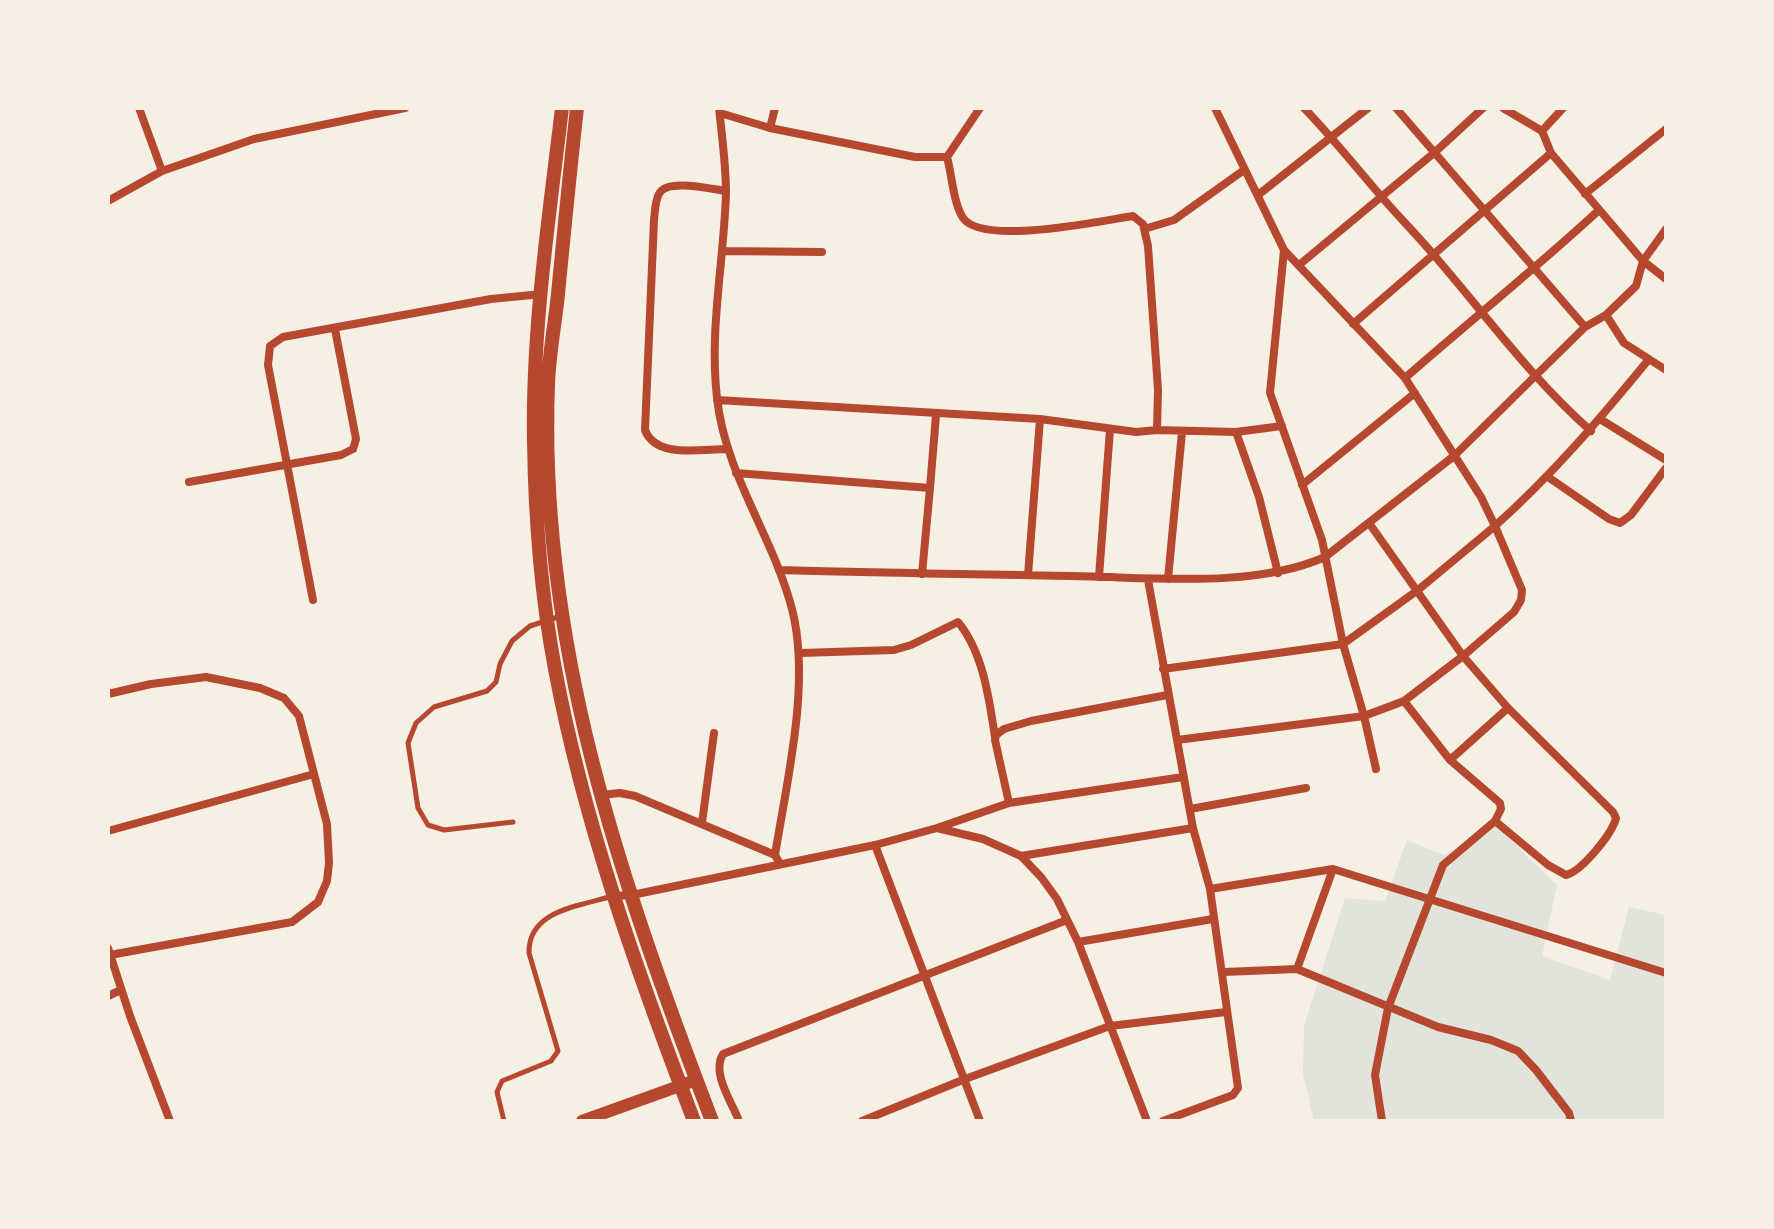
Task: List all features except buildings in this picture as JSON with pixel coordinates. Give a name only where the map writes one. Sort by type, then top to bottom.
[{"type":"main road","points":[[562,108],[542,293],[534,444],[555,618],[621,867],[650,957],[712,1121]]},
{"type":"main road","points":[[577,108],[548,387],[554,668],[613,896],[694,1121]]},
{"type":"street","points":[[139,108],[162,171]]},
{"type":"street","points":[[108,201],[162,171],[254,139],[405,108]]},
{"type":"street","points":[[770,128],[775,108]]},
{"type":"street","points":[[980,108],[947,157],[964,219],[987,231],[1024,231],[1133,216],[1143,224],[1148,246],[1158,390],[1157,430]]},
{"type":"street","points":[[1304,108],[1433,253],[1535,376],[1591,431]]},
{"type":"street","points":[[1258,195],[1368,108]]},
{"type":"street","points":[[1396,108],[1585,327]]},
{"type":"street","points":[[1299,265],[1434,153],[1483,108]]},
{"type":"street","points":[[1503,108],[1542,131],[1551,153],[1598,211],[1643,261],[1666,279]]},
{"type":"street","points":[[1542,131],[1563,108]]},
{"type":"street","points":[[775,855],[792,751],[801,653],[792,608],[779,570],[727,449],[717,400],[714,360],[726,191],[719,110],[770,128],[915,157],[947,157]]},
{"type":"street","points":[[1177,740],[1364,716],[1404,701],[1514,612],[1521,600],[1522,590],[1489,511],[1405,378],[1284,250],[1244,170],[1219,110]]},
{"type":"street","points":[[1585,194],[1666,129]]},
{"type":"street","points":[[1353,324],[1551,153]]},
{"type":"street","points":[[1144,229],[1174,220],[1244,170]]},
{"type":"street","points":[[726,191],[678,185],[663,188],[659,193],[654,220],[645,430],[648,438],[661,447],[727,449]]},
{"type":"street","points":[[1405,378],[1536,268],[1598,211]]},
{"type":"street","points":[[779,570],[1148,580],[1278,573],[1325,557],[1454,456],[1585,327],[1606,315],[1636,286],[1643,261],[1666,229]]},
{"type":"street","points":[[1284,250],[1270,393],[1325,557],[1343,644],[1376,769]]},
{"type":"street","points":[[722,251],[822,252]]},
{"type":"street","points":[[313,600],[268,365],[270,346],[283,337],[491,299],[542,293]]},
{"type":"street","points":[[1606,315],[1624,343],[1666,370]]},
{"type":"street","points":[[189,482],[287,466],[341,455],[353,449],[356,439],[335,329]]},
{"type":"street","points":[[1163,669],[1343,644],[1418,590],[1548,477],[1591,431],[1649,359]]},
{"type":"street","points":[[1302,485],[1415,393]]},
{"type":"street","points":[[717,400],[1040,419],[1136,432],[1236,432],[1282,426]]},
{"type":"street","points":[[922,574],[936,415]]},
{"type":"street","points":[[1028,575],[1040,419]]},
{"type":"street","points":[[1600,419],[1666,460]]},
{"type":"street","points":[[1099,577],[1110,429]]},
{"type":"street","points":[[1168,579],[1182,432]]},
{"type":"street","points":[[1236,432],[1259,497],[1278,573]]},
{"type":"street","points":[[1548,477],[1609,519],[1620,523],[1631,515],[1666,468]]},
{"type":"street","points":[[736,473],[930,488]]},
{"type":"street","points":[[1369,523],[1463,656],[1508,708],[1616,818],[1614,827],[1603,842],[1573,873],[1566,875],[1548,865],[1495,821]]},
{"type":"street","points":[[1148,580],[1193,828],[1210,889],[1238,1076],[1236,1093],[1163,1121]]},
{"type":"street","points":[[801,653],[894,650],[958,622],[968,633],[989,694],[1009,803]]},
{"type":"street","points":[[108,694],[151,684],[206,677],[260,688],[284,698],[299,716],[327,824],[327,881],[318,902],[292,922],[109,951],[170,1121]]},
{"type":"street","points":[[995,737],[1004,729],[1031,721],[1167,695]]},
{"type":"street","points":[[1382,1121],[1375,1075],[1388,1008],[1443,865],[1495,821],[1500,803],[1450,760],[1404,701]]},
{"type":"street","points":[[1450,760],[1508,708]]},
{"type":"street","points":[[702,823],[714,733]]},
{"type":"street","points":[[108,831],[314,774]]},
{"type":"street","points":[[613,896],[632,895],[875,845],[1009,803],[1183,777]]},
{"type":"street","points":[[1190,809],[1306,788]]},
{"type":"street","points":[[601,795],[620,793],[635,796],[775,855],[780,864]]},
{"type":"street","points":[[937,828],[983,839],[1021,856],[1041,877],[1078,942],[1147,1121]]},
{"type":"street","points":[[1021,856],[1193,828]]},
{"type":"street","points":[[875,845],[980,1121]]},
{"type":"street","points":[[1210,889],[1333,869],[1666,973]]},
{"type":"street","points":[[1297,969],[1333,869]]},
{"type":"street","points":[[1078,942],[1213,919]]},
{"type":"street","points":[[739,1121],[719,1072],[718,1062],[723,1054],[1067,920]]},
{"type":"street","points":[[1224,972],[1297,969],[1438,1027],[1491,1040],[1518,1051],[1569,1113],[1571,1121]]},
{"type":"street","points":[[108,996],[121,990]]},
{"type":"street","points":[[862,1121],[1110,1026],[1226,1012]]},
{"type":"street","points":[[582,1121],[696,1080]]},
{"type":"lane","points":[[513,822],[444,830],[428,825],[418,808],[408,743],[416,723],[434,707],[487,691],[496,682],[500,664],[512,641],[530,626],[555,618]]},
{"type":"lane","points":[[504,1121],[497,1092],[502,1081],[551,1061],[558,1051],[529,953],[528,937],[536,925],[556,913],[613,896]]},
{"type":"shaded area","points":[[1495,825],[1557,885],[1542,956],[1610,980],[1629,907],[1666,915],[1664,1121],[1314,1121],[1303,1074],[1304,1026],[1345,898],[1385,901],[1407,840],[1444,855]]}]
